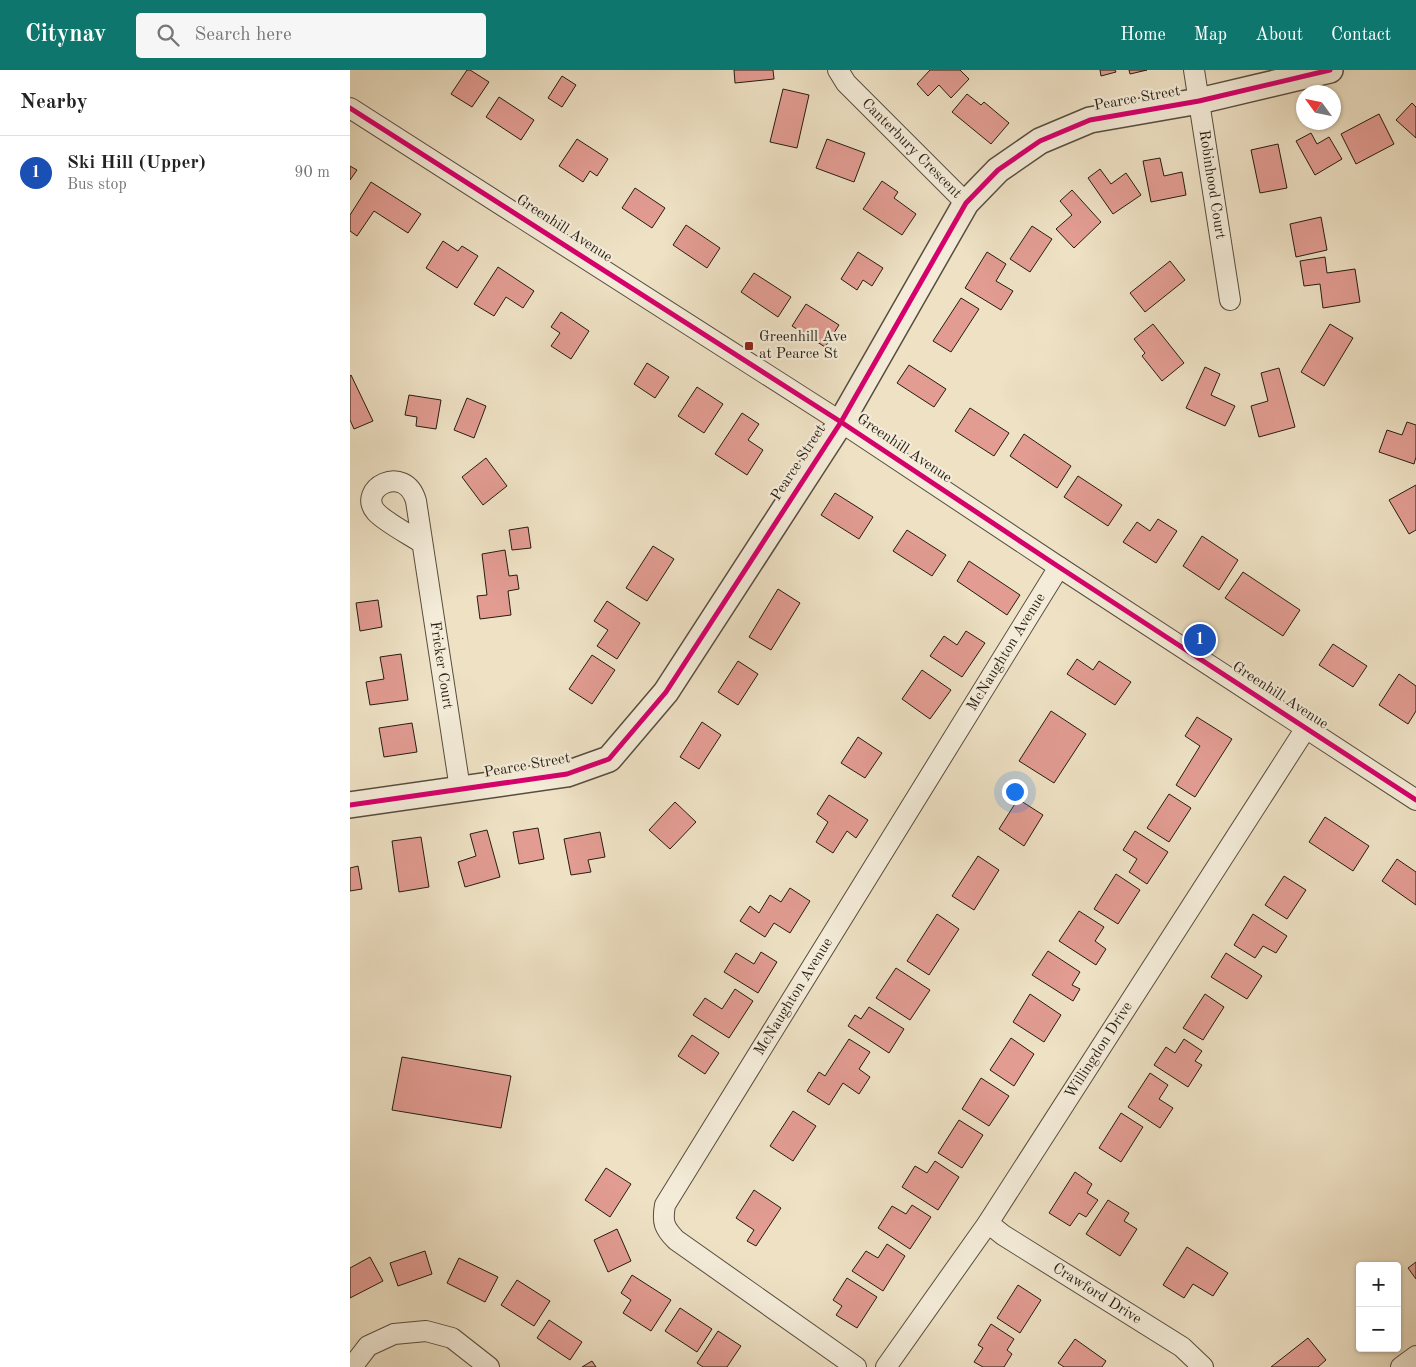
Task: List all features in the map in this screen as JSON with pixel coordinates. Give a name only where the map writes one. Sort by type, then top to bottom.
[{"type":"street","name":"Canterbury Crescent","points":[[838,70],[846,83],[966,203]]},
{"type":"street","name":"Robinhood Court","points":[[1194,70],[1230,300]]},
{"type":"street","name":"Pearce Street","points":[[350,805],[567,774],[609,758],[666,692],[840,422],[966,203],[998,170],[1040,141],[1090,120],[1199,101],[1330,70]]},
{"type":"street","name":"Greenhill Avenue","points":[[350,108],[840,422],[1416,800]]},
{"type":"street","name":"Fricker Court","points":[[422,543],[460,789]]},
{"type":"street","name":"McNaughton Avenue","points":[[856,1367],[676,1240],[664,1225],[663,1215],[665,1206],[1059,567]]},
{"type":"street","name":"Willingdon Drive","points":[[886,1367],[988,1223],[1306,728]]},
{"type":"street","name":"Crawford Drive","points":[[988,1223],[1182,1347],[1203,1367]]},
{"type":"street","points":[[352,1367],[368,1346],[394,1334],[426,1331],[452,1338],[488,1367]]},
{"type":"street","points":[[1401,1367],[1416,1356]]},
{"type":"building","points":[[467,70],[489,82],[472,107],[451,94]]},
{"type":"building","points":[[734,70],[773,70],[774,79],[735,83]]},
{"type":"building","points":[[930,70],[960,70],[969,79],[951,98],[939,85],[928,96],[917,84]]},
{"type":"building","points":[[1100,70],[1115,70],[1116,72],[1101,76]]},
{"type":"building","points":[[1129,70],[1147,70],[1130,74]]},
{"type":"building","points":[[562,76],[576,85],[562,107],[548,98]]},
{"type":"building","points":[[783,89],[809,95],[797,148],[770,142]]},
{"type":"building","points":[[967,94],[981,105],[984,102],[1009,123],[991,144],[952,112]]},
{"type":"building","points":[[499,97],[534,120],[521,140],[486,117]]},
{"type":"building","points":[[1412,103],[1416,107],[1416,138],[1396,120]]},
{"type":"building","points":[[1379,114],[1394,144],[1356,164],[1341,134]]},
{"type":"building","points":[[1311,133],[1317,144],[1329,137],[1342,159],[1315,175],[1296,141]]},
{"type":"building","points":[[577,139],[608,159],[597,176],[590,171],[583,182],[559,166]]},
{"type":"building","points":[[827,139],[865,153],[854,182],[816,168]]},
{"type":"building","points":[[1278,144],[1287,188],[1260,193],[1251,150]]},
{"type":"building","points":[[1160,158],[1164,176],[1182,172],[1186,195],[1151,202],[1143,161]]},
{"type":"building","points":[[350,166],[357,170],[350,180]]},
{"type":"building","points":[[1100,169],[1111,184],[1126,173],[1141,195],[1113,214],[1088,178]]},
{"type":"building","points":[[882,181],[898,192],[894,198],[916,214],[902,235],[863,209]]},
{"type":"building","points":[[371,182],[421,214],[408,233],[374,211],[357,236],[350,231],[350,215]]},
{"type":"building","points":[[635,188],[665,208],[652,228],[622,208]]},
{"type":"building","points":[[1072,190],[1101,222],[1074,248],[1056,229],[1072,215],[1060,201]]},
{"type":"building","points":[[1321,217],[1327,250],[1296,257],[1290,224]]},
{"type":"building","points":[[686,225],[720,248],[707,268],[673,245]]},
{"type":"building","points":[[1032,226],[1052,239],[1030,272],[1010,259]]},
{"type":"building","points":[[443,241],[458,251],[462,246],[478,256],[457,288],[426,268]]},
{"type":"building","points":[[858,252],[883,268],[872,286],[863,280],[857,290],[841,279]]},
{"type":"building","points":[[987,252],[1006,264],[996,281],[1013,291],[1001,310],[965,288]]},
{"type":"building","points":[[1325,257],[1327,273],[1355,269],[1360,302],[1323,308],[1320,284],[1304,286],[1300,261]]},
{"type":"building","points":[[1170,261],[1185,280],[1145,312],[1130,293]]},
{"type":"building","points":[[498,267],[534,291],[523,308],[506,297],[494,316],[474,304]]},
{"type":"building","points":[[754,273],[791,297],[778,317],[741,292]]},
{"type":"building","points":[[961,298],[979,309],[951,352],[933,341]]},
{"type":"building","points":[[806,304],[839,325],[825,347],[792,326]]},
{"type":"building","points":[[561,312],[589,331],[571,359],[551,346],[560,333],[551,327]]},
{"type":"building","points":[[1153,324],[1184,363],[1162,381],[1142,356],[1145,353],[1134,339]]},
{"type":"building","points":[[1330,324],[1353,338],[1324,386],[1301,372]]},
{"type":"building","points":[[647,363],[669,377],[655,398],[634,384]]},
{"type":"building","points":[[909,365],[946,389],[934,407],[897,383]]},
{"type":"building","points":[[1205,367],[1220,374],[1211,395],[1235,406],[1225,426],[1186,408]]},
{"type":"building","points":[[1279,368],[1295,427],[1259,437],[1251,406],[1268,401],[1261,373]]},
{"type":"building","points":[[351,375],[373,421],[354,429],[350,420]]},
{"type":"building","points":[[697,387],[723,404],[704,433],[678,416]]},
{"type":"building","points":[[409,395],[441,400],[436,429],[416,426],[417,417],[405,415]]},
{"type":"building","points":[[467,398],[486,406],[474,438],[454,430]]},
{"type":"building","points":[[970,408],[1009,433],[994,456],[955,431]]},
{"type":"building","points":[[742,413],[759,424],[748,440],[763,450],[747,475],[715,454]]},
{"type":"building","points":[[1407,422],[1416,425],[1416,457],[1414,464],[1379,452],[1387,430],[1402,435]]},
{"type":"building","points":[[1024,434],[1071,466],[1057,488],[1010,456]]},
{"type":"building","points":[[486,458],[507,486],[483,505],[462,477]]},
{"type":"building","points":[[1078,476],[1122,505],[1108,526],[1064,497]]},
{"type":"building","points":[[1416,485],[1416,530],[1409,534],[1389,500]]},
{"type":"building","points":[[835,493],[873,517],[859,539],[821,515]]},
{"type":"building","points":[[1158,519],[1177,531],[1156,563],[1123,542],[1137,522],[1150,531]]},
{"type":"building","points":[[528,527],[531,548],[512,550],[509,530]]},
{"type":"building","points":[[907,530],[946,555],[932,576],[893,551]]},
{"type":"building","points":[[1202,536],[1238,560],[1219,590],[1183,566]]},
{"type":"building","points":[[653,546],[674,559],[647,601],[626,588]]},
{"type":"building","points":[[505,550],[509,576],[517,575],[519,589],[508,591],[511,615],[480,619],[477,596],[487,595],[482,554]]},
{"type":"building","points":[[969,561],[1020,595],[1007,615],[957,581]]},
{"type":"building","points":[[1243,572],[1300,610],[1283,636],[1225,598]]},
{"type":"building","points":[[778,589],[800,603],[771,650],[749,637]]},
{"type":"building","points":[[378,600],[382,627],[360,631],[356,603]]},
{"type":"building","points":[[607,601],[640,623],[617,659],[597,646],[608,630],[594,621]]},
{"type":"building","points":[[966,631],[985,643],[962,677],[930,656],[944,636],[957,645]]},
{"type":"building","points":[[1333,644],[1367,666],[1353,687],[1319,665]]},
{"type":"building","points":[[401,654],[408,700],[370,705],[366,682],[384,679],[380,657]]},
{"type":"building","points":[[592,655],[615,670],[592,704],[569,689]]},
{"type":"building","points":[[1077,659],[1093,670],[1099,661],[1131,682],[1115,705],[1067,674]]},
{"type":"building","points":[[738,661],[758,674],[738,705],[718,692]]},
{"type":"building","points":[[922,670],[951,690],[930,719],[902,699]]},
{"type":"building","points":[[1399,674],[1416,686],[1416,711],[1408,724],[1379,705]]},
{"type":"building","points":[[1051,711],[1086,734],[1054,783],[1019,761]]},
{"type":"building","points":[[1197,717],[1232,739],[1195,797],[1176,785],[1200,746],[1185,736]]},
{"type":"building","points":[[702,722],[721,735],[699,769],[680,757]]},
{"type":"building","points":[[412,723],[417,752],[384,757],[379,728]]},
{"type":"building","points":[[858,737],[882,753],[865,778],[841,763]]},
{"type":"building","points":[[1169,794],[1191,808],[1169,842],[1147,828]]},
{"type":"building","points":[[829,795],[868,820],[856,838],[847,831],[833,853],[816,842],[828,822],[817,814]]},
{"type":"building","points":[[1018,799],[1043,815],[1024,846],[999,829]]},
{"type":"building","points":[[675,802],[696,822],[670,849],[649,830]]},
{"type":"building","points":[[1325,817],[1369,846],[1353,871],[1309,842]]},
{"type":"building","points":[[538,828],[544,859],[519,864],[513,832]]},
{"type":"building","points":[[487,830],[500,877],[465,887],[458,862],[476,856],[470,834]]},
{"type":"building","points":[[1135,831],[1168,852],[1147,884],[1129,872],[1137,859],[1123,850]]},
{"type":"building","points":[[600,832],[605,857],[588,860],[591,872],[571,875],[564,839]]},
{"type":"building","points":[[421,837],[429,887],[399,892],[392,841]]},
{"type":"building","points":[[978,856],[999,870],[974,910],[952,896]]},
{"type":"building","points":[[1397,859],[1416,872],[1416,905],[1382,881]]},
{"type":"building","points":[[358,866],[362,889],[350,891],[350,868]]},
{"type":"building","points":[[1116,874],[1140,890],[1118,924],[1094,909]]},
{"type":"building","points":[[1284,876],[1306,890],[1287,919],[1265,905]]},
{"type":"building","points":[[790,888],[810,901],[790,933],[774,923],[765,937],[740,921],[750,906],[759,913],[770,895],[781,902]]},
{"type":"building","points":[[1079,911],[1104,927],[1095,941],[1106,949],[1096,965],[1059,941]]},
{"type":"building","points":[[937,914],[959,929],[929,975],[907,961]]},
{"type":"building","points":[[1253,914],[1287,936],[1276,953],[1263,946],[1255,958],[1234,945]]},
{"type":"building","points":[[1048,951],[1080,972],[1072,985],[1080,989],[1073,1001],[1032,975]]},
{"type":"building","points":[[761,952],[777,962],[758,993],[724,972],[736,953],[754,964]]},
{"type":"building","points":[[1226,953],[1262,976],[1247,999],[1211,977]]},
{"type":"building","points":[[896,968],[930,990],[910,1020],[876,998]]},
{"type":"building","points":[[735,989],[753,1001],[729,1038],[693,1015],[705,998],[722,1009]]},
{"type":"building","points":[[1030,994],[1061,1015],[1044,1042],[1013,1022]]},
{"type":"building","points":[[1205,994],[1224,1007],[1203,1040],[1183,1028]]},
{"type":"building","points":[[869,1007],[904,1029],[889,1053],[848,1026],[855,1015],[861,1019]]},
{"type":"building","points":[[692,1035],[719,1053],[705,1074],[678,1056]]},
{"type":"building","points":[[1011,1038],[1034,1054],[1014,1086],[990,1070]]},
{"type":"building","points":[[849,1039],[870,1052],[859,1069],[870,1077],[859,1094],[843,1083],[829,1105],[807,1091],[819,1072],[825,1076]]},
{"type":"building","points":[[1184,1039],[1202,1051],[1195,1061],[1202,1065],[1188,1087],[1154,1065],[1166,1047],[1175,1053]]},
{"type":"building","points":[[402,1057],[511,1076],[501,1128],[392,1110]]},
{"type":"building","points":[[1150,1073],[1168,1085],[1159,1099],[1173,1108],[1160,1128],[1128,1107]]},
{"type":"building","points":[[981,1078],[1009,1096],[989,1126],[962,1109]]},
{"type":"building","points":[[793,1111],[816,1126],[793,1161],[770,1146]]},
{"type":"building","points":[[1121,1113],[1143,1127],[1121,1162],[1099,1148]]},
{"type":"building","points":[[959,1120],[983,1135],[962,1168],[938,1153]]},
{"type":"building","points":[[935,1161],[959,1177],[938,1210],[902,1187],[915,1166],[927,1173]]},
{"type":"building","points":[[606,1168],[631,1184],[610,1217],[585,1200]]},
{"type":"building","points":[[1075,1172],[1092,1184],[1087,1193],[1098,1200],[1086,1217],[1079,1213],[1070,1226],[1049,1213]]},
{"type":"building","points":[[754,1190],[781,1208],[756,1246],[747,1241],[754,1230],[736,1218]]},
{"type":"building","points":[[1108,1200],[1129,1213],[1124,1221],[1137,1229],[1120,1256],[1086,1234]]},
{"type":"building","points":[[912,1205],[931,1217],[910,1249],[878,1228],[892,1206],[906,1214]]},
{"type":"building","points":[[617,1229],[631,1261],[608,1272],[594,1240]]},
{"type":"building","points":[[887,1244],[905,1256],[883,1291],[852,1271],[866,1251],[878,1258]]},
{"type":"building","points":[[1187,1247],[1228,1273],[1213,1296],[1193,1284],[1184,1298],[1163,1285]]},
{"type":"building","points":[[425,1251],[432,1274],[398,1286],[390,1263]]},
{"type":"building","points":[[370,1257],[383,1281],[350,1298],[350,1268]]},
{"type":"building","points":[[459,1258],[498,1277],[485,1302],[447,1283]]},
{"type":"building","points":[[1416,1262],[1416,1279],[1408,1268]]},
{"type":"building","points":[[632,1275],[671,1300],[651,1331],[623,1313],[631,1300],[621,1293]]},
{"type":"building","points":[[847,1278],[877,1297],[857,1328],[836,1315],[842,1306],[833,1300]]},
{"type":"building","points":[[517,1280],[550,1301],[534,1326],[501,1305]]},
{"type":"building","points":[[1018,1285],[1041,1300],[1020,1333],[997,1318]]},
{"type":"building","points":[[680,1308],[712,1329],[697,1352],[665,1331]]},
{"type":"building","points":[[549,1320],[582,1342],[570,1360],[537,1338]]},
{"type":"building","points":[[991,1324],[1014,1339],[1007,1350],[1012,1354],[1004,1367],[983,1367],[974,1362],[983,1348],[978,1345]]},
{"type":"building","points":[[718,1331],[741,1346],[727,1367],[703,1367],[697,1363]]},
{"type":"building","points":[[1308,1338],[1326,1360],[1318,1367],[1271,1367]]},
{"type":"building","points":[[1075,1339],[1106,1361],[1102,1367],[1064,1367],[1058,1363]]},
{"type":"building","points":[[592,1361],[596,1367],[582,1367]]},
{"type":"cycle path","points":[[350,805],[567,774],[609,759],[666,692],[841,422],[966,203],[998,170],[1040,141],[1090,120],[1199,101],[1330,70]]},
{"type":"cycle path","points":[[350,108],[841,422],[1416,800]]},
{"type":"place","name":"Greenhill Ave at Pearce St","points":[[749,346]]},
{"type":"place","name":"Ski Hill (Upper)","points":[[1200,640]]}]
